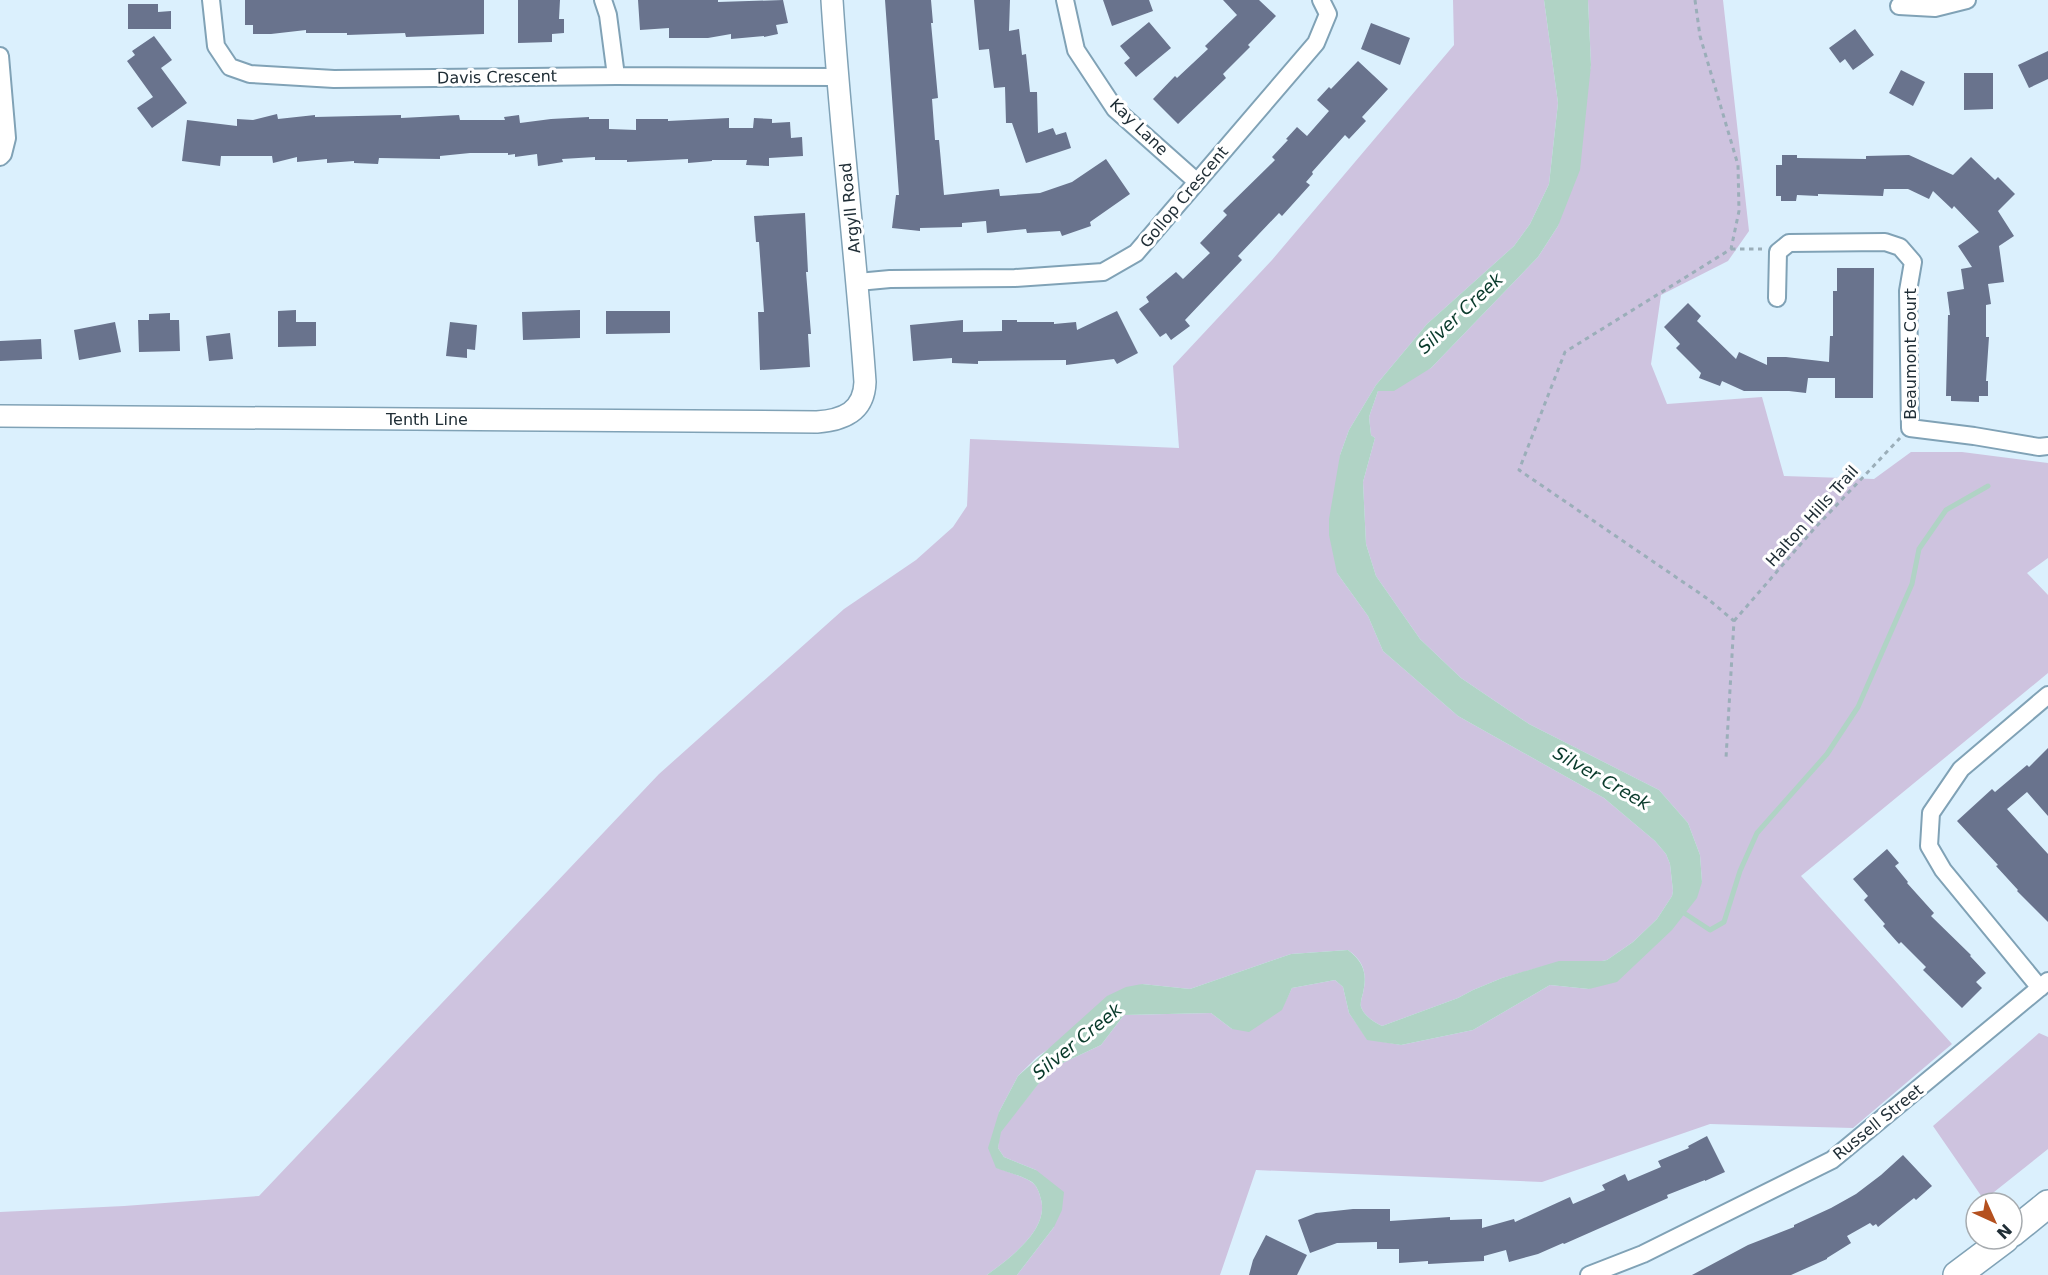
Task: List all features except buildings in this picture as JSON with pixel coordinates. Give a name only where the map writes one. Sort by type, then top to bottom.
[{"type":"main road","points":[[2024,1223],[2048,1204]]},
{"type":"main road","points":[[1957,1275],[1989,1251]]},
{"type":"street","name":"Davis Crescent","points":[[211,0],[216,46],[230,67],[250,74],[334,79],[616,76],[837,77]]},
{"type":"street","points":[[603,0],[608,15],[616,76]]},
{"type":"street","name":"Argyll Road","points":[[832,0],[837,77],[858,282],[865,394],[853,411]]},
{"type":"street","name":"Kay Lane","points":[[1065,0],[1076,50],[1115,109],[1196,181]]},
{"type":"street","name":"Gollop Crescent","points":[[858,282],[890,279],[1015,278],[1103,272],[1136,253],[1316,43],[1328,14],[1321,0]]},
{"type":"street","points":[[1899,6],[1935,8],[1967,0]]},
{"type":"street","points":[[0,57],[7,138],[0,157]]},
{"type":"street","name":"Beaumont Court","points":[[1778,252],[1789,243],[1885,242],[1900,247],[1913,262],[1908,291],[1910,428],[2039,447],[2048,446]]},
{"type":"street","points":[[1777,298],[1778,252]]},
{"type":"street","name":"Tenth Line","points":[[0,416],[817,422],[841,418],[853,411]]},
{"type":"street","points":[[2044,985],[1942,870],[1929,846],[1931,813],[1961,770],[2048,694]]},
{"type":"street","name":"Russell Street","points":[[1588,1275],[1643,1254],[1832,1160],[2044,985]]},
{"type":"path","points":[[1695,0],[1700,36],[1738,165],[1739,211],[1731,249]]},
{"type":"path","points":[[1726,758],[1734,621],[1708,599],[1519,471],[1565,352],[1731,249],[1757,248],[1778,252]]},
{"type":"path","name":"Halton Hills Trail","points":[[1734,621],[1813,530],[1910,428]]},
{"type":"shaded area","points":[[1453,0],[1544,0],[1558,103],[1549,184],[1530,224],[1514,246],[1427,324],[1376,385],[1349,430],[1340,455],[1337,573],[1368,616],[1383,651],[1458,716],[1604,798],[1655,841],[1666,854],[1670,864],[1672,896],[1657,919],[1633,942],[1607,960],[1559,962],[1502,978],[1458,998],[1382,1026],[1362,1010],[1365,980],[1363,969],[1358,959],[1348,950],[1291,954],[1190,989],[1142,984],[1037,1057],[1018,1076],[999,1112],[996,1167],[1031,1181],[1037,1188],[1042,1208],[1040,1220],[1026,1242],[987,1275],[0,1275],[0,1212],[259,1196],[659,774],[844,609],[916,560],[953,527],[967,506],[970,439],[1179,448],[1173,366],[1272,260],[1454,45]]},
{"type":"shaded area","points":[[1588,0],[1723,0],[1749,231],[1728,261],[1661,295],[1651,364],[1667,404],[1762,397],[1784,476],[1874,479],[1911,452],[1962,452],[2048,463],[2048,558],[2027,573],[2048,595],[2048,673],[1801,876],[1952,1044],[1853,1128],[1710,1124],[1542,1182],[1256,1170],[1220,1275],[1017,1275],[1054,1227],[1036,1170],[1004,1157],[998,1148],[1000,1132],[1050,1069],[1101,1045],[1124,1015],[1211,1013],[1232,1029],[1281,1010],[1292,988],[1335,980],[1343,987],[1349,1013],[1367,1039],[1401,1045],[1473,1030],[1550,985],[1589,989],[1702,882],[1700,855],[1688,823],[1659,790],[1529,724],[1461,678],[1420,639],[1376,576],[1366,544],[1363,482],[1375,438],[1371,435],[1369,417],[1378,391],[1431,368],[1538,257],[1558,226],[1591,65]]},
{"type":"shaded area","points":[[2039,1033],[2048,1037],[2048,1149],[1995,1191],[1978,1191],[1933,1126]]},
{"type":"water","name":"Silver Creek","points":[[1544,0],[1588,0],[1591,65],[1580,170],[1558,226],[1538,257],[1431,368],[1394,391],[1378,391],[1369,417],[1371,435],[1375,438],[1363,482],[1366,544],[1376,576],[1420,639],[1461,678],[1529,724],[1659,790],[1688,823],[1700,855],[1702,882],[1697,898],[1672,930],[1617,982],[1589,989],[1550,985],[1473,1030],[1401,1045],[1367,1040],[1349,1013],[1343,987],[1335,980],[1292,988],[1282,1010],[1249,1032],[1232,1029],[1211,1013],[1124,1015],[1101,1045],[1050,1069],[1001,1132],[998,1148],[1004,1157],[1036,1170],[1064,1192],[1062,1210],[1054,1227],[1017,1275],[987,1275],[1026,1242],[1040,1220],[1042,1208],[1037,1188],[1031,1181],[996,1168],[988,1148],[999,1112],[1018,1076],[1107,996],[1126,987],[1142,984],[1190,989],[1291,954],[1348,950],[1358,960],[1363,970],[1365,981],[1362,1010],[1382,1026],[1458,998],[1502,978],[1559,961],[1607,960],[1633,942],[1657,919],[1672,896],[1670,864],[1666,854],[1655,841],[1604,798],[1458,716],[1383,651],[1368,616],[1337,573],[1329,535],[1329,519],[1340,455],[1349,430],[1376,385],[1427,324],[1514,246],[1530,224],[1549,184],[1558,103]]},
{"type":"waterway","points":[[1681,911],[1710,930],[1724,922],[1740,871],[1757,833],[1827,754],[1858,707],[1912,584],[1919,549],[1946,510],[1988,486]]}]
